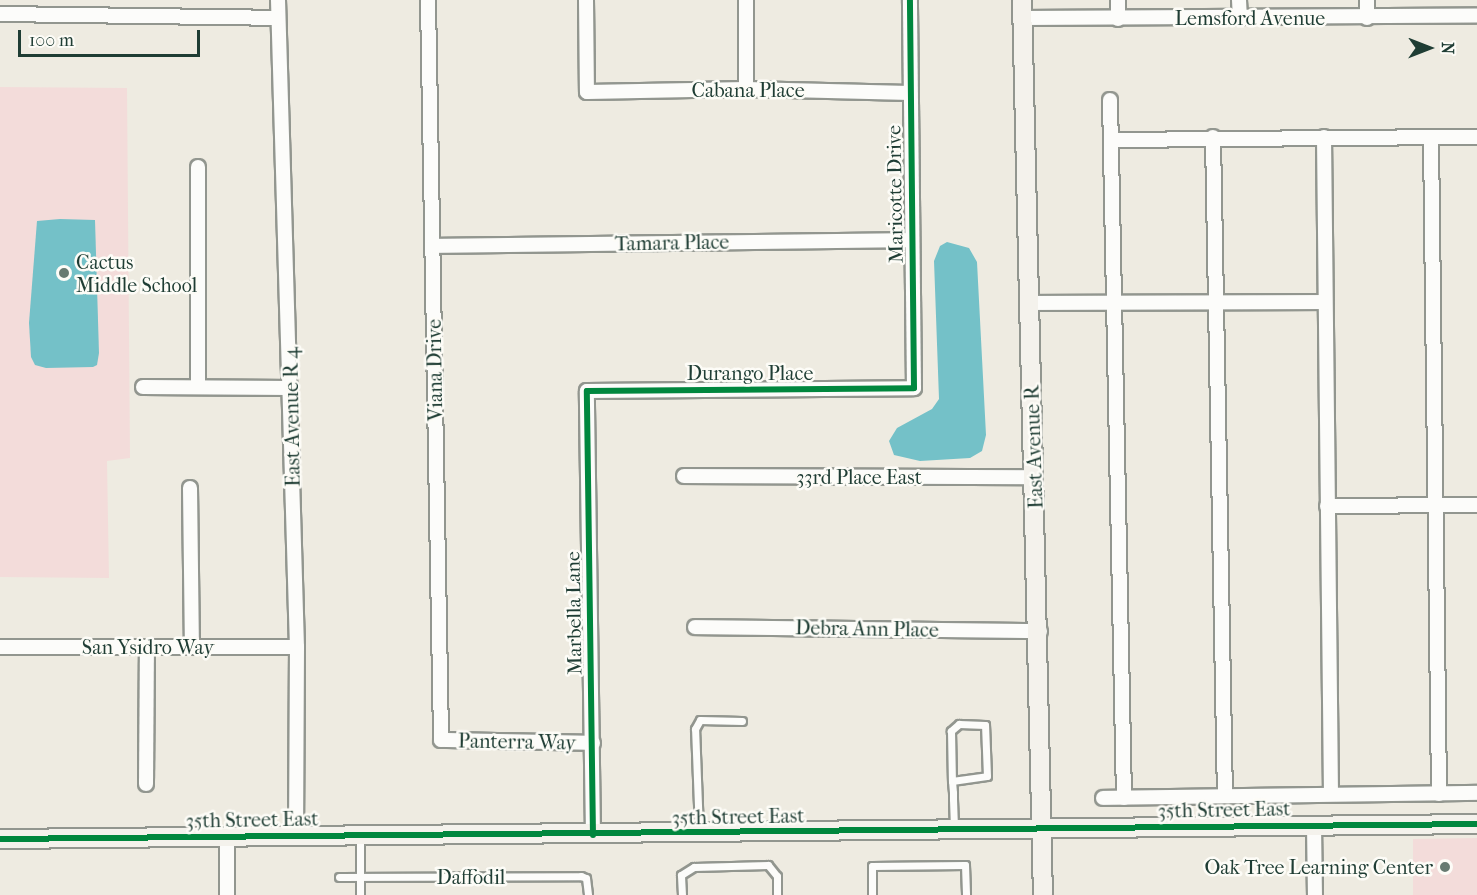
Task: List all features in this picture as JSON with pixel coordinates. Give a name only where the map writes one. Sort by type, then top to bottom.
[{"type":"street","name":"East Avenue R 4","points":[[278,0],[297,647],[296,834]]},
{"type":"street","name":"Viana Drive","points":[[428,0],[441,740]]},
{"type":"street","name":"Cabana Place","points":[[586,0],[587,92],[746,89],[910,93]]},
{"type":"street","points":[[746,0],[746,89]]},
{"type":"street","name":"Maricotte Drive","points":[[910,0],[914,388]]},
{"type":"street","points":[[1118,0],[1118,19]]},
{"type":"street","points":[[1239,0],[1240,18]]},
{"type":"street","points":[[1367,0],[1367,18]]},
{"type":"street","points":[[0,14],[119,7],[278,18]]},
{"type":"street","name":"Lemsford Avenue","points":[[1022,9],[1118,19],[1477,16]]},
{"type":"street","name":"East Avenue R","points":[[1022,9],[1040,631],[1043,895]]},
{"type":"street","points":[[1110,100],[1124,798]]},
{"type":"street","points":[[1111,140],[1213,137],[1477,137]]},
{"type":"street","points":[[1213,137],[1225,796]]},
{"type":"street","points":[[1324,137],[1331,794]]},
{"type":"street","points":[[1431,138],[1438,794]]},
{"type":"street","points":[[198,167],[198,387]]},
{"type":"street","name":"Tamara Place","points":[[433,246],[912,240]]},
{"type":"street","points":[[1029,303],[1325,302]]},
{"type":"street","points":[[143,387],[291,388]]},
{"type":"street","name":"Durango Place","points":[[587,391],[914,388]]},
{"type":"street","name":"Marbella Lane","points":[[587,391],[593,835]]},
{"type":"street","name":"33rd Place East","points":[[684,476],[1035,477]]},
{"type":"street","points":[[190,488],[192,647]]},
{"type":"street","points":[[1327,506],[1477,505]]},
{"type":"street","name":"Debra Ann Place","points":[[695,627],[1040,631]]},
{"type":"street","name":"San Ysidro Way","points":[[0,647],[147,649],[297,647]]},
{"type":"street","points":[[146,784],[147,649]]},
{"type":"street","name":"Panterra Way","points":[[441,740],[593,743]]},
{"type":"street","points":[[1103,798],[1477,793]]},
{"type":"street","name":"35th Street East","points":[[0,839],[227,838],[296,834],[699,834],[1477,824]]},
{"type":"street","points":[[1314,825],[1315,895]]},
{"type":"street","points":[[227,838],[227,895]]},
{"type":"lane","points":[[699,834],[695,729],[700,720],[742,721]]},
{"type":"lane","points":[[952,781],[987,776],[985,725],[954,726],[952,781],[955,831]]},
{"type":"lane","points":[[360,835],[360,895]]},
{"type":"lane","points":[[682,895],[684,870],[768,865],[774,869],[777,895]]},
{"type":"lane","points":[[872,895],[872,866],[965,865],[966,895]]},
{"type":"lane","name":"Daffodil","points":[[339,877],[581,876],[586,879],[588,895]]},
{"type":"shaded area","name":"Cactus Middle School","points":[[0,87],[127,88],[130,458],[107,461],[109,578],[0,577]]},
{"type":"shaded area","name":"Oak Tree Learning Center","points":[[1477,838],[1477,895],[1413,895],[1413,839]]},
{"type":"water","points":[[95,220],[99,353],[97,365],[93,367],[46,368],[35,365],[31,357],[29,323],[37,221]]},
{"type":"water","points":[[947,242],[969,248],[977,262],[986,435],[982,451],[970,458],[920,461],[894,455],[889,441],[897,428],[932,409],[939,399],[934,261],[940,246]]},
{"type":"cycle path","points":[[593,835],[587,391],[914,388],[910,0]]},
{"type":"cycle path","points":[[0,839],[1477,824]]},
{"type":"place","name":"Cactus Middle School","points":[[64,273]]},
{"type":"place","name":"Oak Tree Learning Center","points":[[1445,867]]}]
